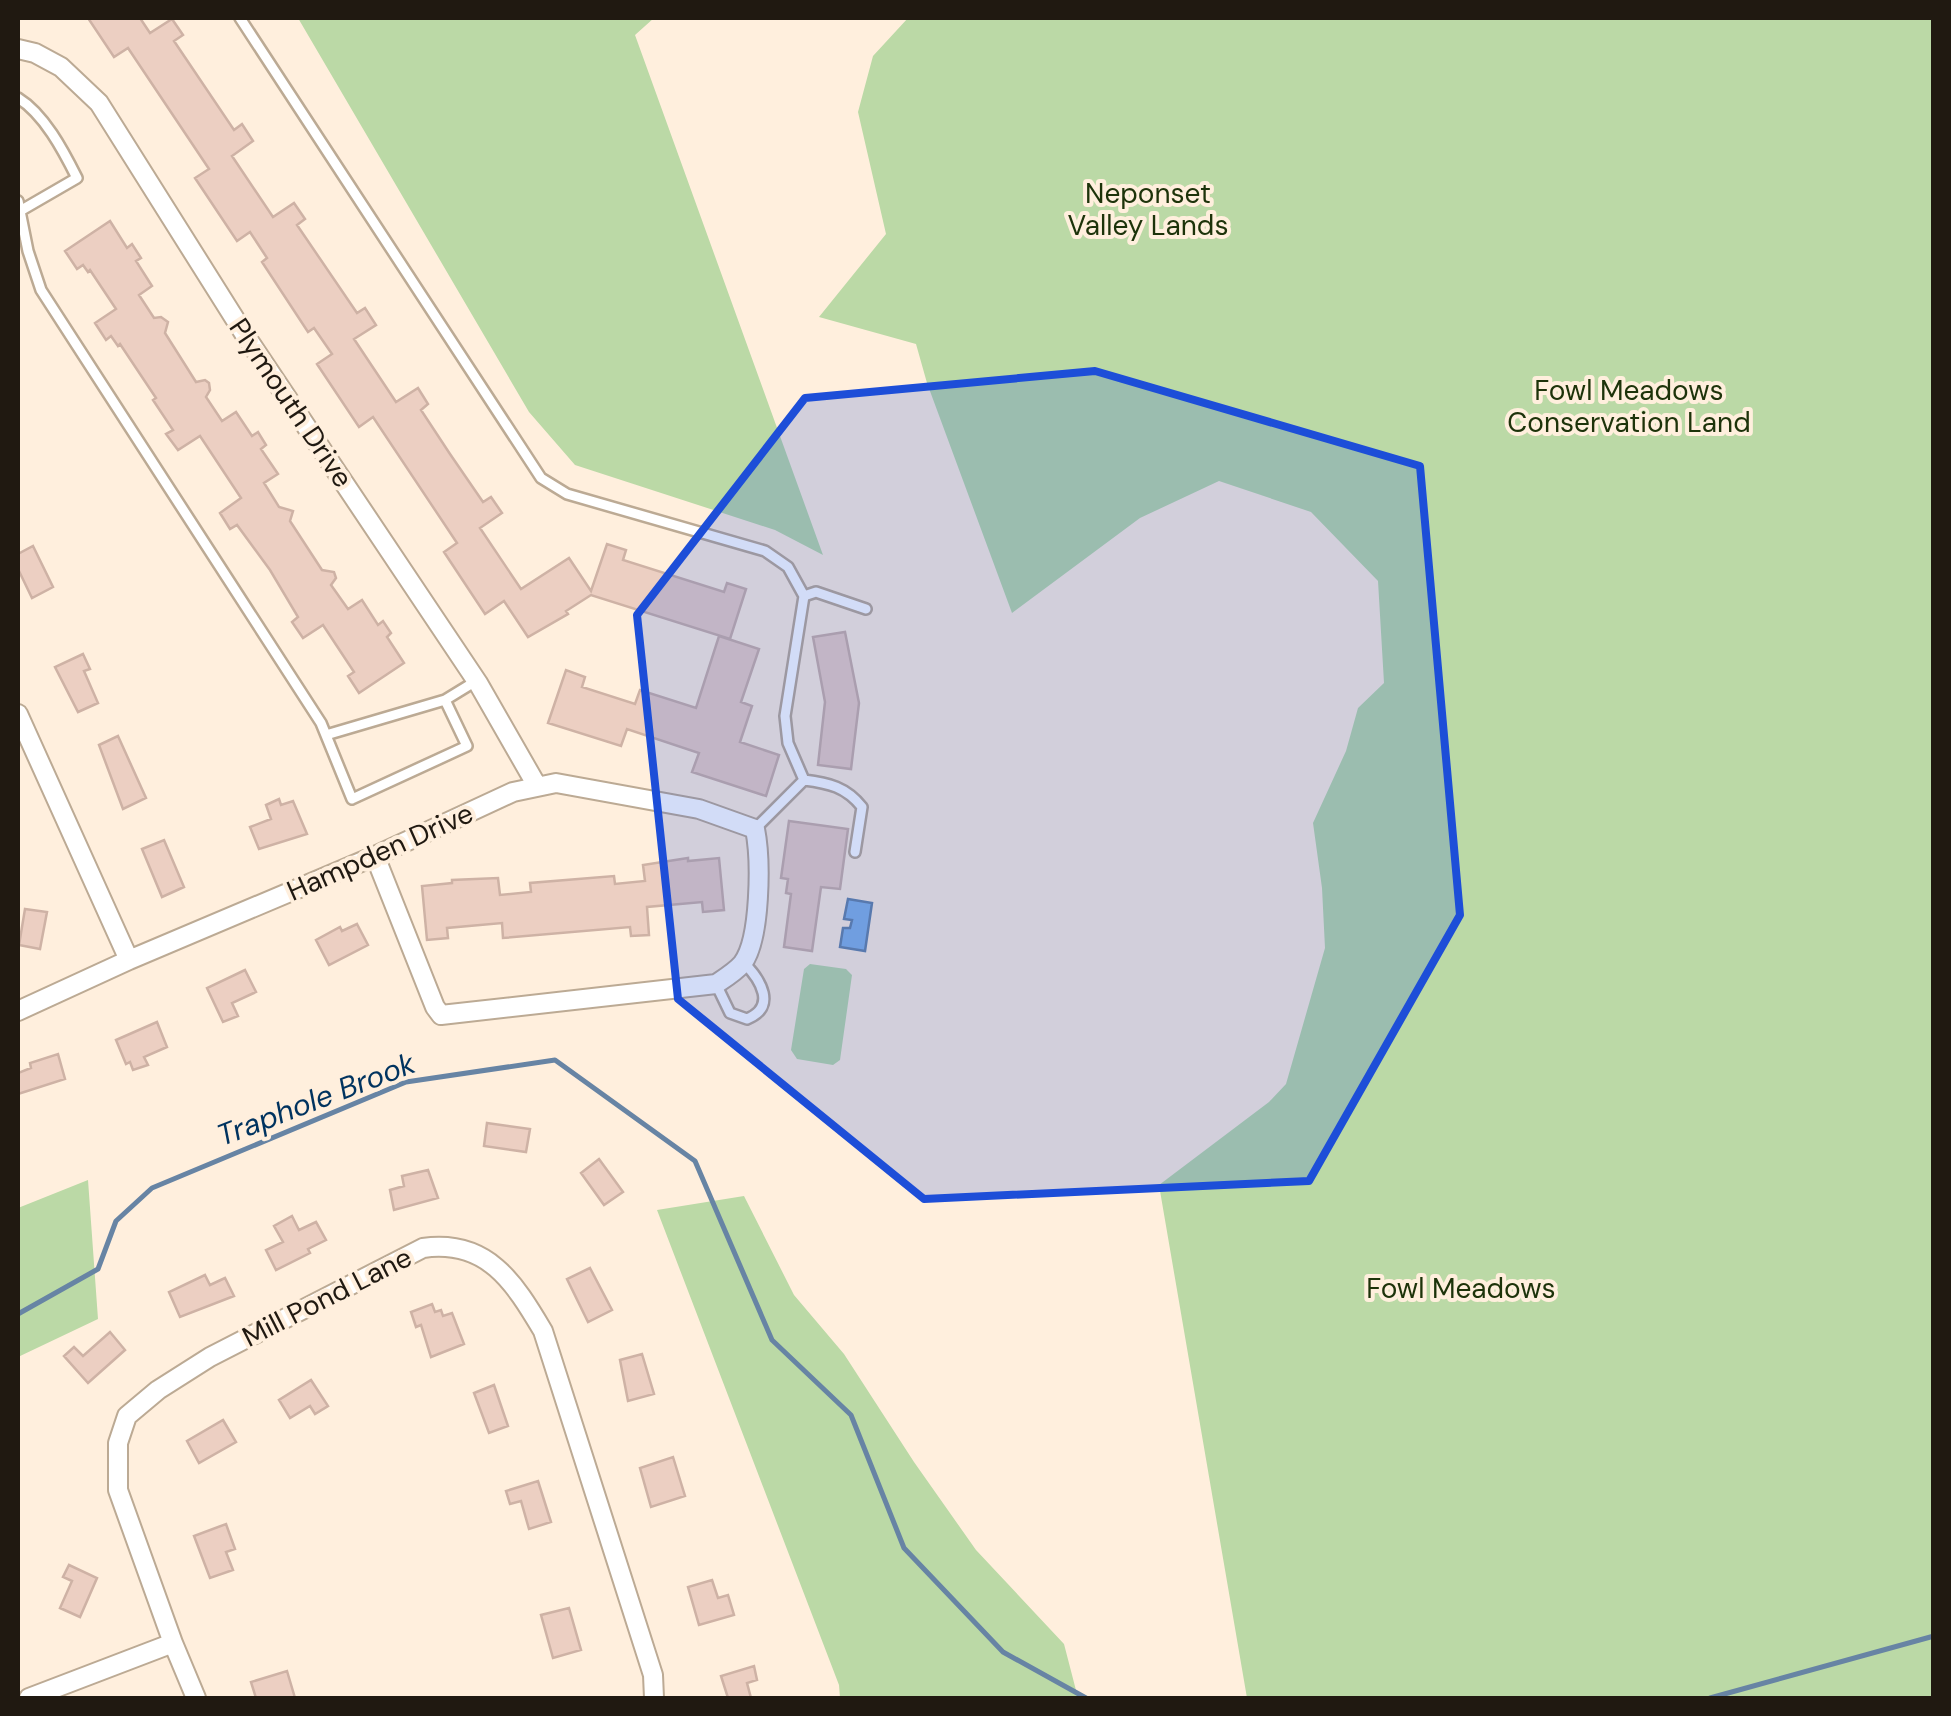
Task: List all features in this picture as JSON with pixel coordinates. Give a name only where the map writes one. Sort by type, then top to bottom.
[{"type":"street","name":"Plymouth Drive","points":[[18,49],[35,52],[61,67],[98,102],[245,335],[476,680],[537,786]]},
{"type":"street","points":[[18,714],[129,960]]},
{"type":"street","name":"Hampden Drive","points":[[18,1011],[513,792],[537,786],[556,783],[699,810],[756,830]]},
{"type":"street","points":[[375,856],[441,1015],[716,984],[743,962],[749,952],[759,886],[756,830]]},
{"type":"street","name":"Mill Pond Lane","points":[[196,1698],[118,1490],[118,1442],[127,1416],[158,1390],[210,1357],[423,1248],[442,1245],[469,1251],[493,1263],[517,1286],[543,1331],[653,1675],[654,1698]]},
{"type":"street","points":[[29,1698],[173,1643]]},
{"type":"lane","points":[[240,18],[541,478],[567,494],[765,550],[788,567],[804,596],[786,716],[788,743],[804,780]]},
{"type":"lane","points":[[18,98],[29,105],[52,136],[77,178],[19,206],[41,290],[326,735],[352,798],[467,746],[446,700]]},
{"type":"lane","points":[[804,596],[816,592],[866,608]]},
{"type":"lane","points":[[326,735],[446,700],[476,680]]},
{"type":"lane","points":[[756,830],[804,780]]},
{"type":"lane","points":[[804,780],[828,782],[852,794],[862,807],[855,852]]},
{"type":"lane","points":[[716,984],[730,1013],[747,1019],[759,1013],[764,992],[743,962]]},
{"type":"highlighted area","points":[[1095,371],[1420,466],[1460,915],[1309,1181],[924,1199],[678,999],[637,615],[805,398]]},
{"type":"green space","points":[[298,18],[654,18],[635,35],[823,555],[775,530],[575,465],[529,412]]},
{"type":"green space","points":[[908,18],[1933,18],[1933,1698],[1247,1698],[1159,1185],[1269,1102],[1286,1084],[1325,948],[1313,823],[1346,751],[1358,708],[1384,683],[1378,581],[1311,512],[1219,481],[1140,518],[1012,613],[916,344],[819,317],[886,234],[858,112],[873,56]]},
{"type":"green space","points":[[810,964],[846,969],[852,975],[840,1060],[833,1065],[797,1059],[791,1050],[804,969]]},
{"type":"green space","points":[[88,1180],[98,1319],[18,1357],[18,1208]]},
{"type":"green space","points":[[744,1196],[794,1295],[844,1354],[976,1550],[1064,1644],[1078,1698],[840,1698],[839,1685],[657,1210]]},
{"type":"water","points":[[848,899],[872,903],[865,951],[840,947],[843,928],[850,928],[852,920],[844,919]]},
{"type":"building","points":[[88,18],[140,18],[150,33],[172,19],[183,35],[174,41],[234,130],[242,124],[253,141],[232,156],[273,217],[294,203],[305,219],[297,225],[357,313],[365,308],[376,325],[354,339],[396,402],[418,388],[428,404],[421,410],[450,454],[483,502],[491,497],[502,513],[480,528],[521,589],[569,558],[591,591],[607,544],[626,550],[623,560],[724,592],[727,583],[746,589],[730,639],[591,595],[566,611],[568,614],[528,637],[504,601],[485,614],[444,552],[457,543],[373,417],[359,427],[317,364],[332,354],[314,328],[308,332],[262,262],[267,258],[250,232],[237,241],[195,178],[209,169],[128,48],[114,57]]},
{"type":"building","points":[[110,221],[127,248],[132,244],[141,258],[136,261],[152,286],[139,295],[154,318],[168,322],[165,333],[196,382],[209,383],[206,397],[222,421],[236,412],[252,436],[258,432],[266,445],[261,449],[278,474],[264,483],[279,507],[293,511],[290,521],[322,570],[334,572],[336,578],[331,585],[348,609],[362,600],[378,625],[383,621],[391,633],[387,637],[404,663],[359,693],[348,676],[354,672],[323,625],[303,638],[292,622],[298,617],[270,570],[237,525],[230,529],[220,513],[241,498],[200,436],[178,450],[166,434],[173,430],[153,400],[156,398],[120,344],[111,336],[106,340],[95,323],[116,309],[90,270],[83,265],[77,269],[65,251]]},
{"type":"building","points":[[33,546],[53,587],[32,598],[18,569],[18,554]]},
{"type":"building","points":[[845,632],[859,703],[851,769],[818,765],[825,702],[813,637]]},
{"type":"building","points":[[719,636],[759,649],[741,702],[752,706],[740,742],[779,755],[766,796],[692,772],[699,753],[627,729],[621,746],[548,723],[566,670],[585,677],[582,687],[635,704],[640,690],[696,708]]},
{"type":"building","points":[[83,654],[90,669],[84,671],[98,703],[78,712],[55,667]]},
{"type":"building","points":[[118,736],[146,798],[123,809],[99,745]]},
{"type":"building","points":[[279,799],[281,805],[293,801],[307,834],[259,849],[250,827],[271,819],[266,805]]},
{"type":"building","points":[[789,821],[848,829],[840,889],[821,887],[812,951],[784,947],[791,894],[786,893],[788,879],[781,878]]},
{"type":"building","points":[[164,840],[184,887],[162,897],[142,849]]},
{"type":"building","points":[[719,858],[724,910],[703,912],[702,902],[647,907],[649,935],[631,936],[630,927],[503,938],[502,923],[447,928],[448,938],[427,940],[422,886],[498,878],[500,895],[531,892],[530,883],[614,876],[615,884],[645,881],[643,865]]},
{"type":"building","points":[[25,909],[47,912],[40,949],[19,945]]},
{"type":"building","points":[[357,924],[368,945],[329,965],[316,940],[340,927],[342,931]]},
{"type":"building","points":[[245,970],[256,992],[232,1003],[238,1016],[223,1022],[207,988]]},
{"type":"building","points":[[157,1022],[167,1047],[144,1057],[148,1065],[133,1070],[130,1062],[126,1064],[116,1040]]},
{"type":"building","points":[[58,1054],[65,1079],[18,1094],[18,1073],[31,1068],[30,1063]]},
{"type":"building","points":[[487,1123],[530,1129],[526,1152],[484,1146]]},
{"type":"building","points":[[599,1159],[623,1192],[604,1205],[581,1173]]},
{"type":"building","points":[[428,1170],[438,1198],[394,1210],[390,1190],[404,1186],[402,1176]]},
{"type":"building","points":[[292,1216],[299,1230],[316,1222],[326,1240],[276,1270],[266,1250],[283,1242],[274,1226]]},
{"type":"building","points":[[590,1268],[612,1310],[588,1322],[567,1279]]},
{"type":"building","points":[[205,1275],[210,1285],[225,1278],[234,1296],[180,1317],[169,1292]]},
{"type":"building","points":[[432,1304],[435,1312],[441,1310],[443,1316],[452,1313],[464,1344],[431,1357],[421,1325],[416,1327],[411,1312]]},
{"type":"building","points":[[110,1332],[125,1350],[88,1383],[64,1356],[74,1347],[83,1356]]},
{"type":"building","points":[[642,1354],[654,1394],[628,1401],[620,1360]]},
{"type":"building","points":[[311,1380],[328,1406],[315,1414],[310,1406],[290,1418],[279,1400]]},
{"type":"building","points":[[494,1385],[508,1426],[489,1433],[474,1393]]},
{"type":"building","points":[[223,1420],[236,1442],[199,1463],[187,1441]]},
{"type":"building","points":[[673,1457],[685,1496],[651,1507],[640,1468]]},
{"type":"building","points":[[538,1481],[551,1522],[529,1529],[521,1501],[510,1504],[506,1491]]},
{"type":"building","points":[[226,1524],[235,1549],[226,1552],[233,1570],[210,1578],[194,1536]]},
{"type":"building","points":[[69,1565],[97,1578],[80,1617],[60,1608],[72,1581],[63,1577]]},
{"type":"building","points":[[712,1580],[718,1598],[728,1595],[734,1615],[699,1625],[688,1587]]},
{"type":"building","points":[[569,1608],[581,1650],[553,1658],[541,1615]]},
{"type":"building","points":[[754,1666],[757,1680],[747,1683],[751,1698],[728,1698],[721,1676]]},
{"type":"building","points":[[287,1671],[295,1698],[256,1698],[251,1682]]},
{"type":"waterway","name":"Traphole Brook","points":[[18,1314],[98,1269],[116,1221],[152,1188],[406,1082],[555,1060],[695,1161],[772,1340],[851,1415],[904,1548],[1003,1652],[1086,1698]]},
{"type":"waterway","name":"Traphole Brook","points":[[1710,1698],[1934,1636]]},
{"type":"park label","name":"Neponset Valley Lands","points":[[1148,209]]},
{"type":"park label","name":"Fowl Meadows Conservation Land","points":[[1629,406]]},
{"type":"park label","name":"Fowl Meadows","points":[[1461,1288]]}]
